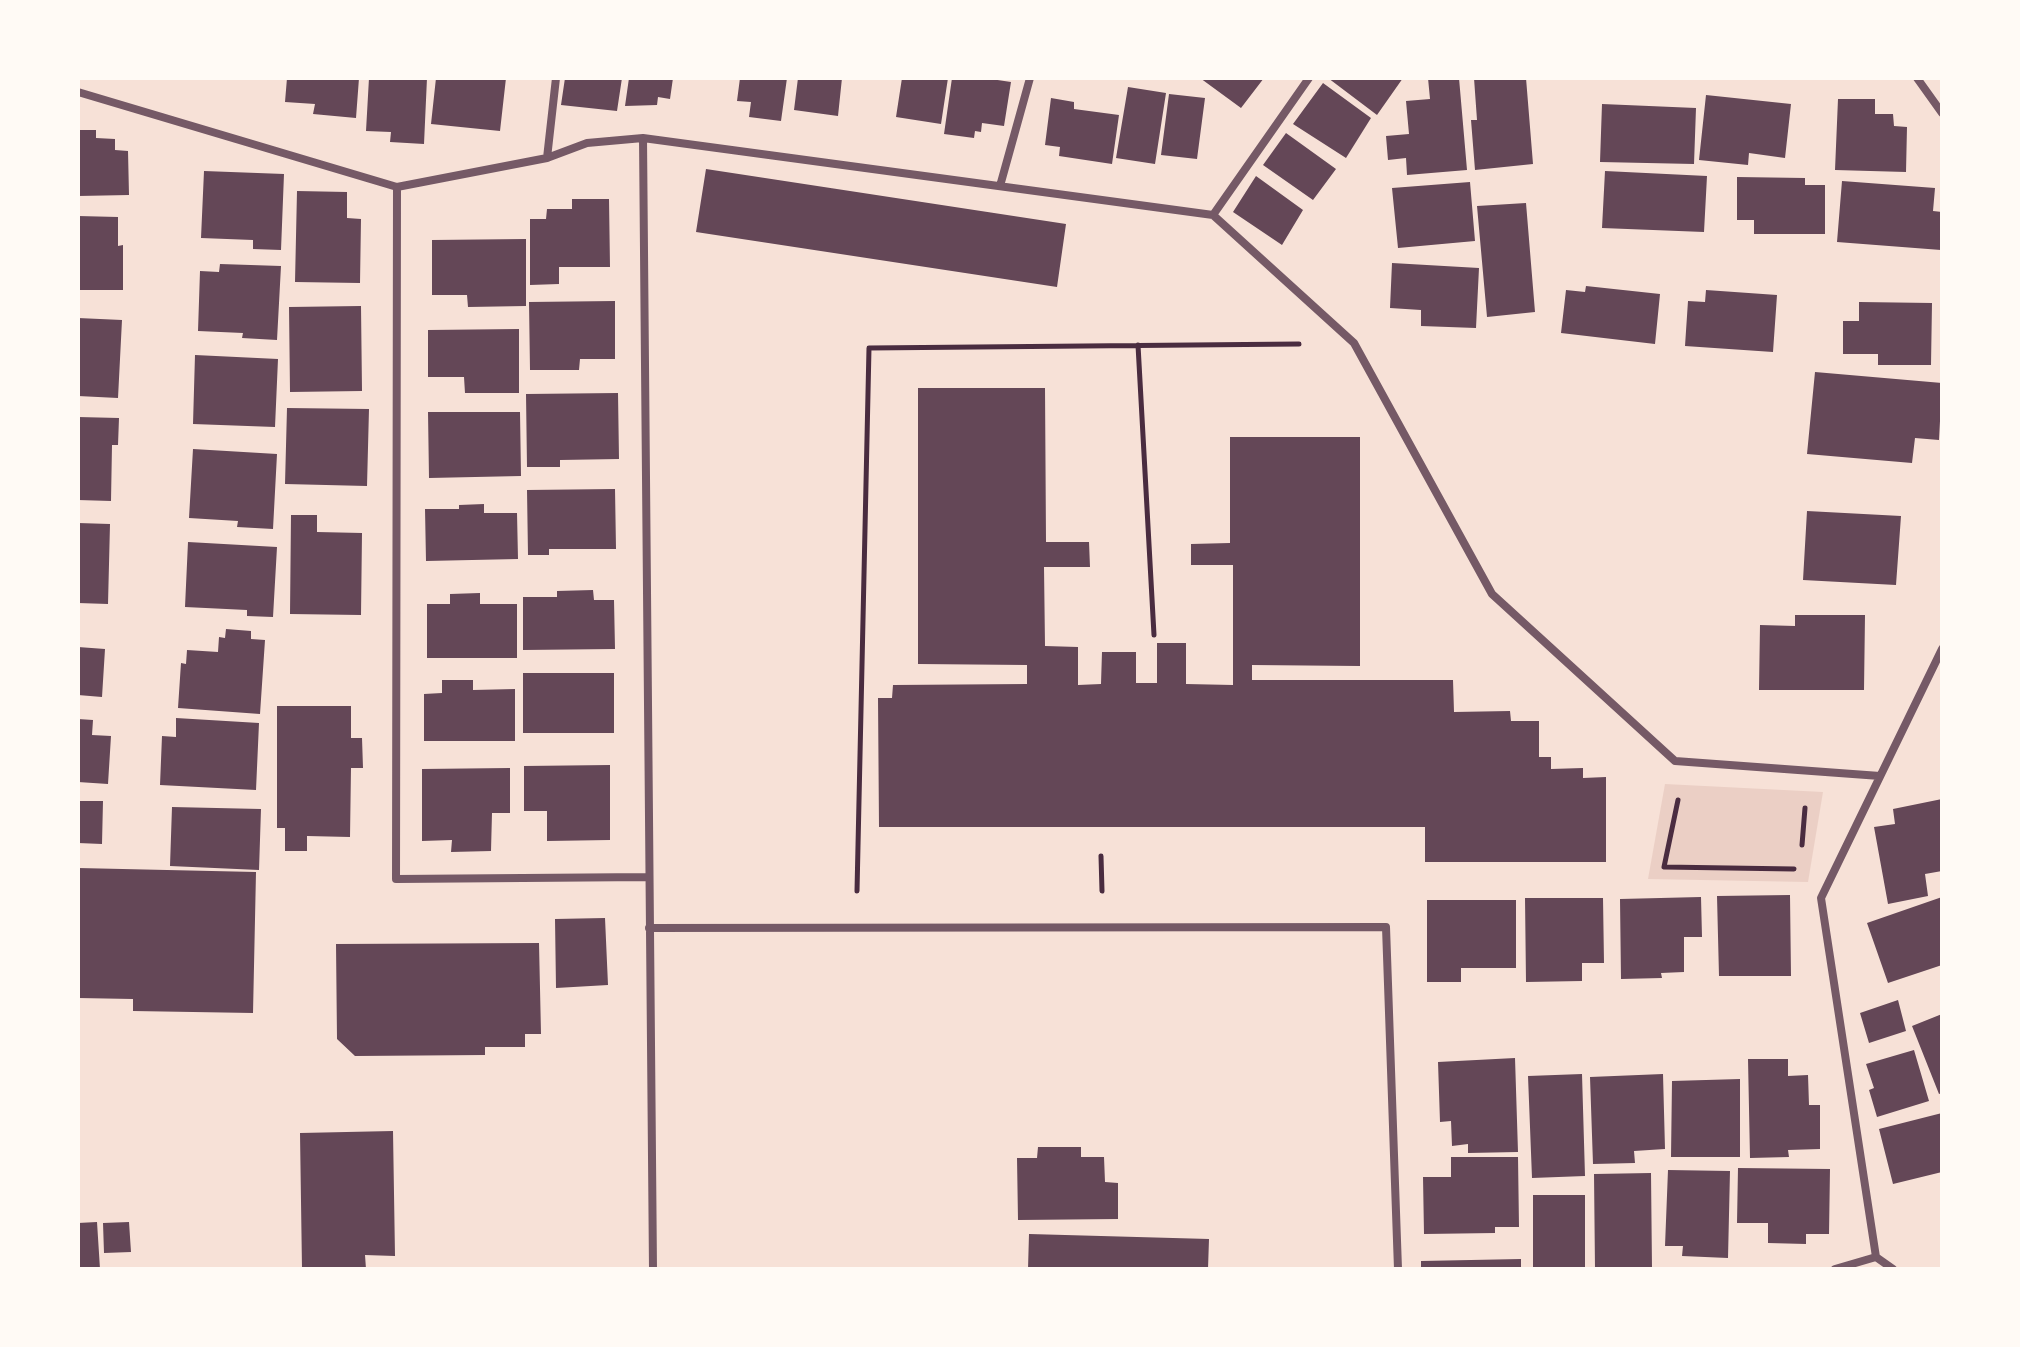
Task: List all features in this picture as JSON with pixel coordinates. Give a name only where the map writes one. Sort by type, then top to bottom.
[{"type":"street","points":[[547,158],[556,78]]},
{"type":"street","points":[[1000,186],[1030,78]]},
{"type":"street","points":[[1213,215],[1309,78]]},
{"type":"street","points":[[1917,78],[1942,113]]},
{"type":"street","points":[[78,92],[397,187],[547,158],[587,143],[643,138],[1213,215],[1354,343],[1492,594],[1675,761],[1880,776]]},
{"type":"street","points":[[643,138],[653,1269]]},
{"type":"street","points":[[397,187],[396,879],[649,877]]},
{"type":"street","points":[[1893,1269],[1876,1257],[1821,898],[1942,649]]},
{"type":"street","points":[[649,928],[1386,927],[1398,1269]]},
{"type":"street","points":[[1835,1269],[1876,1257]]},
{"type":"path","points":[[856,928],[869,348],[1300,344]]},
{"type":"path","points":[[1138,345],[1154,635]]},
{"type":"path","points":[[1685,761],[1664,867],[1835,870]]},
{"type":"path","points":[[1801,869],[1805,805]]},
{"type":"shaded area","points":[[1665,784],[1823,792],[1808,882],[1648,879]]},
{"type":"building","points":[[287,78],[359,78],[356,118],[313,114],[315,104],[285,102]]},
{"type":"building","points":[[369,78],[427,78],[424,144],[390,142],[391,132],[366,131]]},
{"type":"building","points":[[436,78],[506,78],[500,131],[431,124]]},
{"type":"building","points":[[565,78],[622,78],[617,111],[561,105]]},
{"type":"building","points":[[629,78],[673,78],[670,99],[658,97],[657,105],[625,106]]},
{"type":"building","points":[[740,78],[787,78],[781,121],[749,117],[751,102],[737,101]]},
{"type":"building","points":[[798,78],[842,78],[838,116],[794,110]]},
{"type":"building","points":[[902,78],[948,78],[941,124],[896,117]]},
{"type":"building","points":[[952,78],[1011,82],[1004,126],[982,123],[981,132],[975,131],[974,138],[944,134]]},
{"type":"building","points":[[1200,78],[1264,78],[1241,108]]},
{"type":"building","points":[[1328,78],[1403,78],[1377,115]]},
{"type":"building","points":[[1428,78],[1459,78],[1467,170],[1407,175],[1406,158],[1388,160],[1386,136],[1409,134],[1406,101],[1430,99]]},
{"type":"building","points":[[1474,78],[1526,78],[1533,164],[1475,170],[1471,120],[1477,120]]},
{"type":"building","points":[[1323,83],[1371,118],[1346,158],[1293,124]]},
{"type":"building","points":[[1128,87],[1166,93],[1155,164],[1116,158]]},
{"type":"building","points":[[1169,94],[1205,98],[1197,159],[1161,155]]},
{"type":"building","points":[[1706,95],[1791,104],[1785,158],[1749,153],[1748,165],[1699,160]]},
{"type":"building","points":[[1051,98],[1074,102],[1074,109],[1119,115],[1112,164],[1059,156],[1060,147],[1045,145]]},
{"type":"building","points":[[1838,99],[1875,99],[1875,114],[1893,114],[1894,126],[1907,127],[1906,172],[1835,170]]},
{"type":"building","points":[[1602,104],[1696,108],[1694,164],[1600,162]]},
{"type":"building","points":[[78,130],[96,130],[96,138],[115,139],[115,150],[128,151],[129,195],[78,196]]},
{"type":"building","points":[[1286,133],[1336,169],[1313,200],[1263,165]]},
{"type":"building","points":[[706,169],[1066,224],[1057,287],[696,232]]},
{"type":"building","points":[[204,171],[284,174],[281,250],[253,249],[253,240],[201,238]]},
{"type":"building","points":[[1605,171],[1707,176],[1704,232],[1602,228]]},
{"type":"building","points":[[1256,176],[1303,210],[1282,245],[1233,212]]},
{"type":"building","points":[[1737,177],[1805,178],[1805,185],[1825,185],[1825,234],[1754,234],[1754,220],[1737,220]]},
{"type":"building","points":[[1842,181],[1935,188],[1933,211],[1942,212],[1941,250],[1837,242]]},
{"type":"building","points":[[1470,182],[1475,241],[1398,248],[1392,188]]},
{"type":"building","points":[[297,191],[347,192],[347,218],[361,219],[360,283],[295,282]]},
{"type":"building","points":[[572,199],[609,199],[610,267],[559,267],[559,284],[530,285],[530,219],[546,219],[547,209],[572,209]]},
{"type":"building","points":[[1526,203],[1535,312],[1487,317],[1477,206]]},
{"type":"building","points":[[78,216],[118,217],[118,246],[123,245],[123,290],[78,290]]},
{"type":"building","points":[[526,239],[526,306],[468,307],[467,295],[432,295],[432,240]]},
{"type":"building","points":[[1392,263],[1479,268],[1476,328],[1421,326],[1421,310],[1390,308]]},
{"type":"building","points":[[220,264],[281,266],[277,340],[242,338],[243,333],[198,331],[200,271],[219,272]]},
{"type":"building","points":[[1586,286],[1660,294],[1655,344],[1561,333],[1566,290],[1585,292]]},
{"type":"building","points":[[1706,290],[1777,295],[1773,352],[1685,346],[1688,301],[1705,302]]},
{"type":"building","points":[[615,301],[615,359],[580,359],[579,370],[530,370],[529,302]]},
{"type":"building","points":[[1859,302],[1932,303],[1931,365],[1878,365],[1878,354],[1843,354],[1843,321],[1859,321]]},
{"type":"building","points":[[361,306],[362,391],[290,392],[289,307]]},
{"type":"building","points":[[78,318],[122,320],[118,398],[78,396]]},
{"type":"building","points":[[519,329],[519,393],[465,393],[464,377],[428,377],[428,330]]},
{"type":"building","points":[[195,355],[278,359],[275,427],[193,424]]},
{"type":"building","points":[[1815,372],[1942,383],[1939,440],[1915,438],[1912,463],[1807,454]]},
{"type":"building","points":[[918,388],[1045,388],[1046,542],[1089,542],[1090,567],[1044,567],[1045,646],[1078,647],[1078,685],[1101,684],[1102,652],[1136,652],[1136,683],[1157,683],[1157,643],[1186,643],[1186,684],[1233,685],[1233,565],[1191,565],[1191,544],[1230,543],[1230,437],[1360,437],[1360,666],[1252,665],[1252,680],[1453,680],[1454,712],[1510,711],[1511,721],[1539,721],[1539,757],[1551,757],[1551,769],[1583,768],[1583,778],[1606,777],[1606,862],[1425,862],[1425,827],[879,827],[878,698],[892,698],[893,685],[1027,684],[1027,665],[918,664]]},
{"type":"building","points":[[618,393],[619,459],[560,460],[560,467],[527,467],[526,394]]},
{"type":"building","points":[[287,408],[369,409],[367,486],[285,484]]},
{"type":"building","points":[[428,412],[520,412],[521,476],[429,478]]},
{"type":"building","points":[[78,417],[119,418],[118,445],[112,445],[111,501],[78,500]]},
{"type":"building","points":[[193,449],[277,454],[273,529],[237,527],[238,521],[189,518]]},
{"type":"building","points":[[615,489],[616,549],[549,549],[549,555],[528,555],[527,490]]},
{"type":"building","points":[[484,504],[484,513],[517,513],[518,559],[426,561],[425,509],[459,509],[459,505]]},
{"type":"building","points":[[1807,511],[1901,516],[1896,585],[1803,580]]},
{"type":"building","points":[[291,515],[317,515],[317,532],[362,533],[361,615],[290,614]]},
{"type":"building","points":[[78,523],[110,524],[108,604],[78,603]]},
{"type":"building","points":[[188,542],[277,547],[273,617],[247,616],[247,610],[185,607]]},
{"type":"building","points":[[593,590],[594,600],[614,600],[615,649],[523,650],[523,597],[557,597],[557,591]]},
{"type":"building","points":[[480,593],[480,604],[517,604],[517,658],[427,658],[427,604],[450,604],[450,594]]},
{"type":"building","points":[[1795,615],[1865,615],[1864,690],[1759,690],[1760,625],[1795,626]]},
{"type":"building","points":[[226,629],[251,631],[251,639],[265,640],[260,714],[178,708],[181,663],[186,664],[187,650],[218,652],[219,637],[225,638]]},
{"type":"building","points":[[78,647],[105,649],[102,697],[78,695]]},
{"type":"building","points":[[523,673],[614,673],[614,733],[523,733]]},
{"type":"building","points":[[442,680],[473,680],[473,690],[515,689],[515,741],[424,741],[424,694],[442,693]]},
{"type":"building","points":[[277,706],[351,706],[351,738],[362,738],[363,768],[351,768],[350,837],[307,836],[307,851],[285,851],[285,828],[277,828]]},
{"type":"building","points":[[176,718],[259,723],[256,790],[160,785],[162,736],[176,737]]},
{"type":"building","points":[[78,719],[93,720],[92,735],[111,736],[108,784],[78,782]]},
{"type":"building","points":[[610,765],[610,840],[547,841],[547,811],[524,811],[524,766]]},
{"type":"building","points":[[510,768],[510,813],[492,813],[491,851],[451,852],[452,840],[422,841],[422,769]]},
{"type":"building","points":[[1942,799],[1942,871],[1925,874],[1928,896],[1888,904],[1874,827],[1895,824],[1893,809]]},
{"type":"building","points":[[78,801],[103,801],[102,844],[78,843]]},
{"type":"building","points":[[172,807],[261,809],[259,870],[170,866]]},
{"type":"building","points":[[78,868],[256,872],[253,1013],[133,1011],[133,999],[78,998]]},
{"type":"building","points":[[1790,895],[1791,976],[1719,976],[1717,896]]},
{"type":"building","points":[[1701,897],[1702,937],[1684,937],[1684,972],[1661,973],[1662,978],[1621,979],[1620,899]]},
{"type":"building","points":[[1942,897],[1942,965],[1888,983],[1867,923]]},
{"type":"building","points":[[1525,898],[1603,898],[1604,963],[1582,963],[1582,981],[1526,982]]},
{"type":"building","points":[[1427,900],[1516,900],[1516,968],[1461,968],[1461,982],[1427,982]]},
{"type":"building","points":[[605,918],[608,985],[556,988],[555,919]]},
{"type":"building","points":[[539,943],[541,1034],[525,1034],[525,1047],[485,1047],[485,1055],[355,1056],[337,1039],[336,944]]},
{"type":"building","points":[[1898,1000],[1906,1031],[1869,1043],[1860,1013]]},
{"type":"building","points":[[1942,1014],[1942,1093],[1939,1094],[1912,1026]]},
{"type":"building","points":[[1914,1050],[1929,1101],[1877,1117],[1869,1090],[1874,1088],[1866,1064]]},
{"type":"building","points":[[1515,1058],[1518,1152],[1468,1153],[1468,1144],[1452,1146],[1451,1121],[1440,1122],[1438,1062]]},
{"type":"building","points":[[1748,1059],[1788,1059],[1788,1076],[1808,1075],[1809,1105],[1820,1105],[1820,1149],[1788,1150],[1789,1157],[1750,1158]]},
{"type":"building","points":[[1582,1074],[1585,1176],[1532,1178],[1528,1076]]},
{"type":"building","points":[[1663,1074],[1665,1149],[1634,1151],[1635,1163],[1593,1164],[1590,1077]]},
{"type":"building","points":[[1740,1079],[1740,1157],[1671,1157],[1672,1081]]},
{"type":"building","points":[[1942,1113],[1942,1172],[1893,1184],[1879,1129]]},
{"type":"building","points":[[393,1131],[395,1256],[365,1255],[366,1269],[302,1269],[300,1133]]},
{"type":"building","points":[[1038,1147],[1081,1147],[1081,1157],[1104,1157],[1105,1182],[1118,1183],[1118,1219],[1018,1220],[1017,1158],[1037,1158]]},
{"type":"building","points":[[1451,1157],[1518,1157],[1519,1227],[1495,1227],[1495,1233],[1424,1234],[1423,1177],[1451,1177]]},
{"type":"building","points":[[1738,1168],[1830,1169],[1829,1234],[1806,1234],[1806,1244],[1768,1243],[1768,1223],[1737,1223]]},
{"type":"building","points":[[1668,1170],[1730,1171],[1728,1258],[1682,1256],[1683,1246],[1665,1246]]},
{"type":"building","points":[[1651,1173],[1652,1269],[1595,1269],[1594,1174]]},
{"type":"building","points":[[1533,1195],[1585,1195],[1585,1269],[1533,1269]]},
{"type":"building","points":[[97,1222],[100,1269],[78,1269],[78,1223]]},
{"type":"building","points":[[129,1222],[131,1252],[104,1253],[103,1223]]},
{"type":"building","points":[[1029,1234],[1209,1239],[1208,1269],[1028,1269]]},
{"type":"building","points":[[1521,1259],[1521,1269],[1421,1269],[1421,1261]]}]
